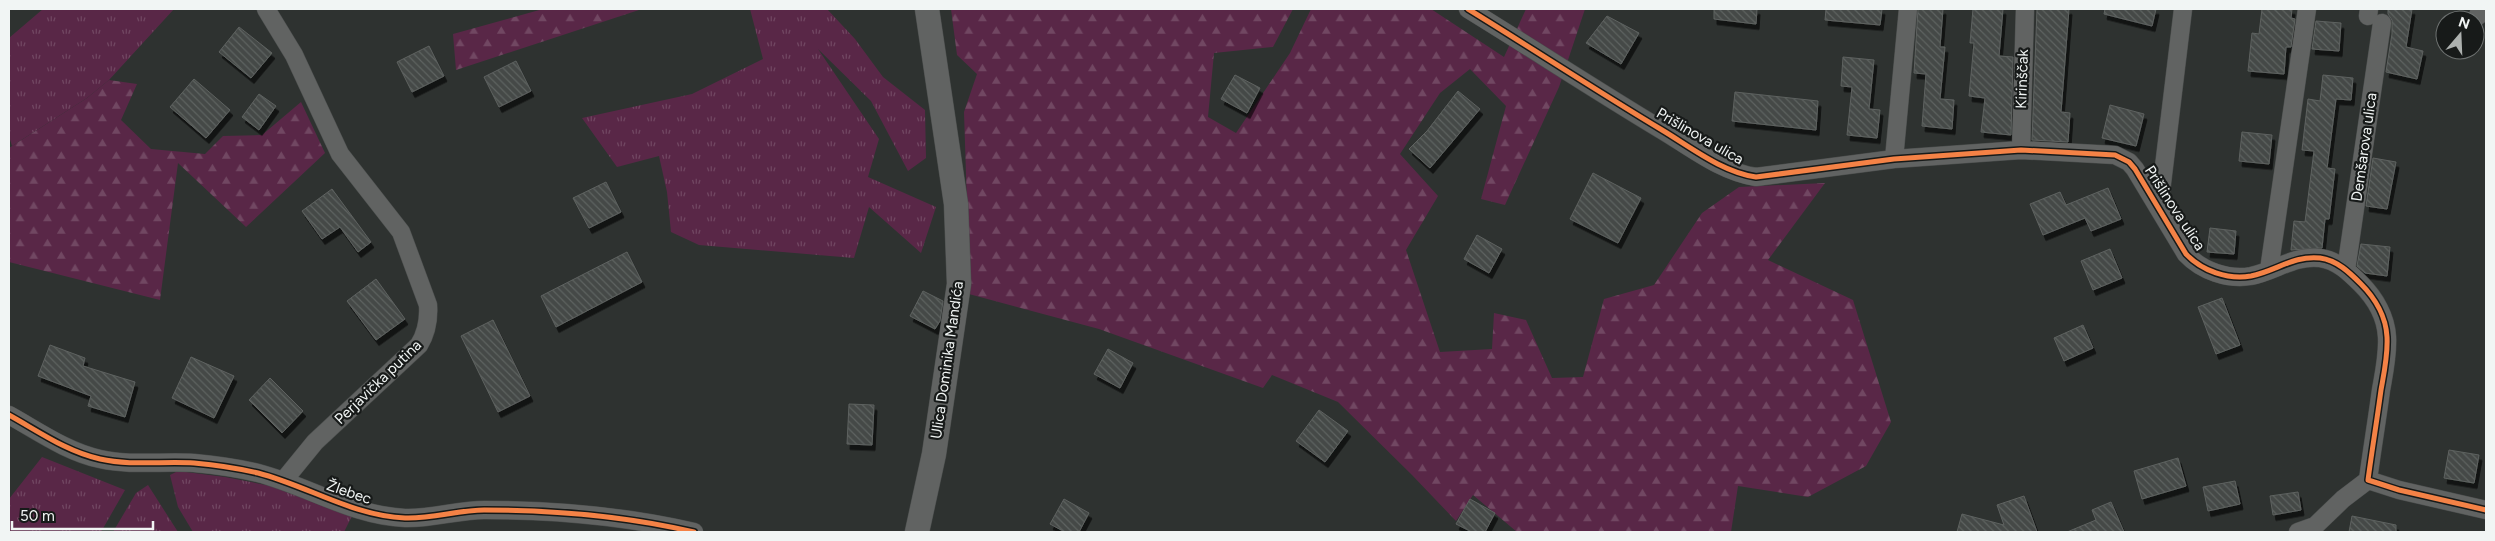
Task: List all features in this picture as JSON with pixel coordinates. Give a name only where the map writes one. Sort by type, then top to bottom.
[{"type":"street","name":"Perjavička putina","points":[[266,9],[294,55],[340,154],[402,232],[428,305],[429,317],[424,337],[419,345],[316,442],[284,480]]},
{"type":"street","name":"Ulica Dominika Mandića","points":[[917,532],[934,454],[959,284],[956,204],[927,9]]},
{"type":"street","name":"Prišlinova ulica","points":[[1468,9],[1658,128],[1726,168],[1741,174],[1756,177],[1894,160],[2020,150],[2115,155],[2122,158],[2135,169],[2186,254],[2201,266],[2217,273],[2239,277],[2252,276],[2300,258],[2321,258],[2332,261],[2346,270],[2373,298],[2386,325],[2386,359],[2368,480]]},
{"type":"street","points":[[1894,160],[1908,9]]},
{"type":"street","name":"Kirinščak","points":[[2020,150],[2025,9]]},
{"type":"street","name":"Prišlinova ulica","points":[[2159,208],[2184,9]]},
{"type":"street","points":[[2269,270],[2308,9]]},
{"type":"street","name":"Demšarova ulica","points":[[2346,270],[2373,16]]},
{"type":"street","name":"Žlebec","points":[[9,415],[64,446],[99,459],[131,463],[194,463],[228,467],[284,480],[358,509],[382,516],[424,518],[482,510],[598,514],[652,522],[694,532]]},
{"type":"street","points":[[2298,532],[2316,526],[2343,499],[2368,480],[2398,490],[2486,510]]},
{"type":"green space","points":[[43,9],[174,9],[109,80],[87,98],[12,146],[9,136],[9,38]]},
{"type":"green space","points":[[543,9],[642,9],[456,70],[453,34]]},
{"type":"green space","points":[[750,9],[827,9],[855,39],[883,77],[925,110],[926,158],[908,171],[871,101],[818,49],[879,139],[868,177],[936,207],[921,253],[869,207],[854,258],[699,245],[671,232],[667,192],[659,156],[617,167],[582,118],[692,94],[763,59]]},
{"type":"green space","points":[[951,9],[1293,9],[1273,47],[1214,53],[1208,117],[1236,133],[1290,53],[1311,9],[1431,9],[1504,57],[1526,9],[1585,9],[1559,87],[1505,205],[1481,199],[1506,106],[1470,69],[1440,93],[1400,154],[1438,196],[1406,250],[1440,352],[1492,349],[1494,313],[1526,320],[1552,378],[1583,377],[1604,299],[1654,285],[1702,213],[1739,187],[1825,183],[1768,260],[1853,300],[1891,422],[1866,466],[1808,497],[1738,486],[1731,532],[1517,532],[1473,495],[1456,521],[1338,402],[1272,375],[1263,388],[1099,329],[954,290],[969,267],[964,112],[977,74],[957,55]]},
{"type":"green space","points":[[109,80],[137,84],[121,120],[151,149],[205,154],[223,136],[262,135],[301,102],[325,153],[246,227],[178,163],[160,300],[9,262],[9,148],[87,98]]},
{"type":"green space","points":[[42,457],[125,490],[101,532],[9,532],[9,499]]},
{"type":"green space","points":[[178,471],[225,477],[276,487],[352,516],[344,532],[193,532],[178,507],[170,475]]},
{"type":"green space","points":[[148,485],[178,532],[113,532],[136,493]]},
{"type":"building","points":[[1714,9],[1757,9],[1756,24],[1714,19]]},
{"type":"building","points":[[1826,9],[1882,9],[1880,25],[1825,20]]},
{"type":"building","points":[[1918,9],[1943,9],[1940,47],[1945,47],[1940,99],[1954,100],[1952,129],[1922,126],[1926,74],[1914,73]]},
{"type":"building","points":[[1973,9],[2003,9],[1999,56],[2013,57],[2011,135],[1981,132],[1985,98],[1969,96],[1974,43],[1970,43]]},
{"type":"building","points":[[2037,9],[2069,9],[2061,112],[2070,113],[2068,142],[2032,140]]},
{"type":"building","points":[[2105,9],[2156,9],[2152,26],[2104,14]]},
{"type":"building","points":[[2262,9],[2292,9],[2291,18],[2295,19],[2291,47],[2286,47],[2284,74],[2248,71],[2252,33],[2259,34]]},
{"type":"building","points":[[2388,9],[2412,9],[2406,47],[2423,51],[2417,79],[2386,72],[2392,34],[2392,20],[2388,14]]},
{"type":"building","points":[[1607,16],[1639,33],[1621,64],[1586,43]]},
{"type":"building","points":[[2316,21],[2341,23],[2339,51],[2312,49]]},
{"type":"building","points":[[239,27],[272,53],[251,78],[219,52]]},
{"type":"building","points":[[429,46],[444,76],[412,92],[397,62]]},
{"type":"building","points":[[1843,57],[1874,60],[1869,109],[1880,110],[1877,138],[1847,135],[1852,87],[1841,86]]},
{"type":"building","points":[[516,61],[531,91],[499,107],[484,77]]},
{"type":"building","points":[[1235,75],[1260,88],[1247,113],[1221,99]]},
{"type":"building","points":[[2323,75],[2353,78],[2351,100],[2336,99],[2327,168],[2335,169],[2329,219],[2325,219],[2322,248],[2291,250],[2294,221],[2305,222],[2314,151],[2302,150],[2308,99],[2320,101]]},
{"type":"building","points":[[194,79],[230,110],[206,138],[170,107]]},
{"type":"building","points":[[1458,91],[1480,109],[1430,168],[1409,149],[1427,131]]},
{"type":"building","points":[[1735,92],[1818,101],[1816,130],[1732,121]]},
{"type":"building","points":[[259,94],[276,106],[259,130],[242,117]]},
{"type":"building","points":[[2110,105],[2144,114],[2136,146],[2102,138]]},
{"type":"building","points":[[2242,132],[2272,135],[2269,164],[2239,161]]},
{"type":"building","points":[[2373,158],[2396,162],[2387,209],[2366,206]]},
{"type":"building","points":[[1593,173],[1641,198],[1618,243],[1570,219]]},
{"type":"building","points":[[606,182],[621,212],[589,228],[573,198]]},
{"type":"building","points":[[2108,188],[2121,219],[2091,231],[2085,218],[2043,235],[2030,204],[2060,192],[2066,205]]},
{"type":"building","points":[[332,189],[371,242],[358,252],[340,227],[322,239],[302,211]]},
{"type":"building","points":[[2210,228],[2236,231],[2234,254],[2207,252]]},
{"type":"building","points":[[1477,235],[1502,249],[1489,273],[1464,259]]},
{"type":"building","points":[[2361,244],[2390,247],[2387,276],[2365,273],[2357,266]]},
{"type":"building","points":[[2110,249],[2122,278],[2093,290],[2081,261]]},
{"type":"building","points":[[627,252],[642,282],[556,327],[541,296]]},
{"type":"building","points":[[376,279],[405,319],[376,340],[347,301]]},
{"type":"building","points":[[923,291],[943,301],[940,321],[935,329],[910,316]]},
{"type":"building","points":[[2222,298],[2240,345],[2216,354],[2198,307]]},
{"type":"building","points":[[493,320],[530,396],[498,412],[461,336]]},
{"type":"building","points":[[2083,325],[2093,348],[2064,361],[2054,338]]},
{"type":"building","points":[[50,345],[85,358],[83,366],[135,382],[125,417],[88,406],[91,396],[38,376]]},
{"type":"building","points":[[1108,349],[1133,363],[1120,388],[1094,374]]},
{"type":"building","points":[[191,357],[234,376],[214,418],[172,398]]},
{"type":"building","points":[[270,378],[303,411],[282,433],[249,400]]},
{"type":"building","points":[[849,404],[874,405],[872,445],[847,444]]},
{"type":"building","points":[[1319,410],[1348,431],[1325,462],[1296,441]]},
{"type":"building","points":[[2449,450],[2479,455],[2474,483],[2444,478]]},
{"type":"building","points":[[2178,458],[2186,486],[2142,499],[2134,471]]},
{"type":"building","points":[[2235,481],[2240,504],[2208,511],[2203,487]]},
{"type":"building","points":[[2298,492],[2301,510],[2273,515],[2270,496]]},
{"type":"building","points":[[2024,496],[2037,532],[1957,532],[1962,514],[2004,525],[1997,505]]},
{"type":"building","points":[[1064,499],[1089,513],[1079,532],[1065,532],[1050,524]]},
{"type":"building","points":[[1470,499],[1495,513],[1485,532],[1472,532],[1456,524]]},
{"type":"building","points":[[2111,502],[2124,532],[2067,532],[2096,520],[2092,510]]},
{"type":"building","points":[[2352,516],[2396,525],[2396,532],[2349,532]]},
{"type":"cycle path","points":[[1468,9],[1719,165],[1743,174],[1756,177],[1894,159],[2021,150],[2115,155],[2129,162],[2135,169],[2186,254],[2192,260],[2216,273],[2242,277],[2260,274],[2302,259],[2320,258],[2332,261],[2348,271],[2371,295],[2379,308],[2386,330],[2386,357],[2368,480],[2399,490],[2486,510]]},
{"type":"cycle path","points":[[9,415],[53,440],[88,456],[135,463],[194,463],[258,473],[349,506],[386,516],[415,518],[464,511],[537,511],[616,518],[694,532]]}]
